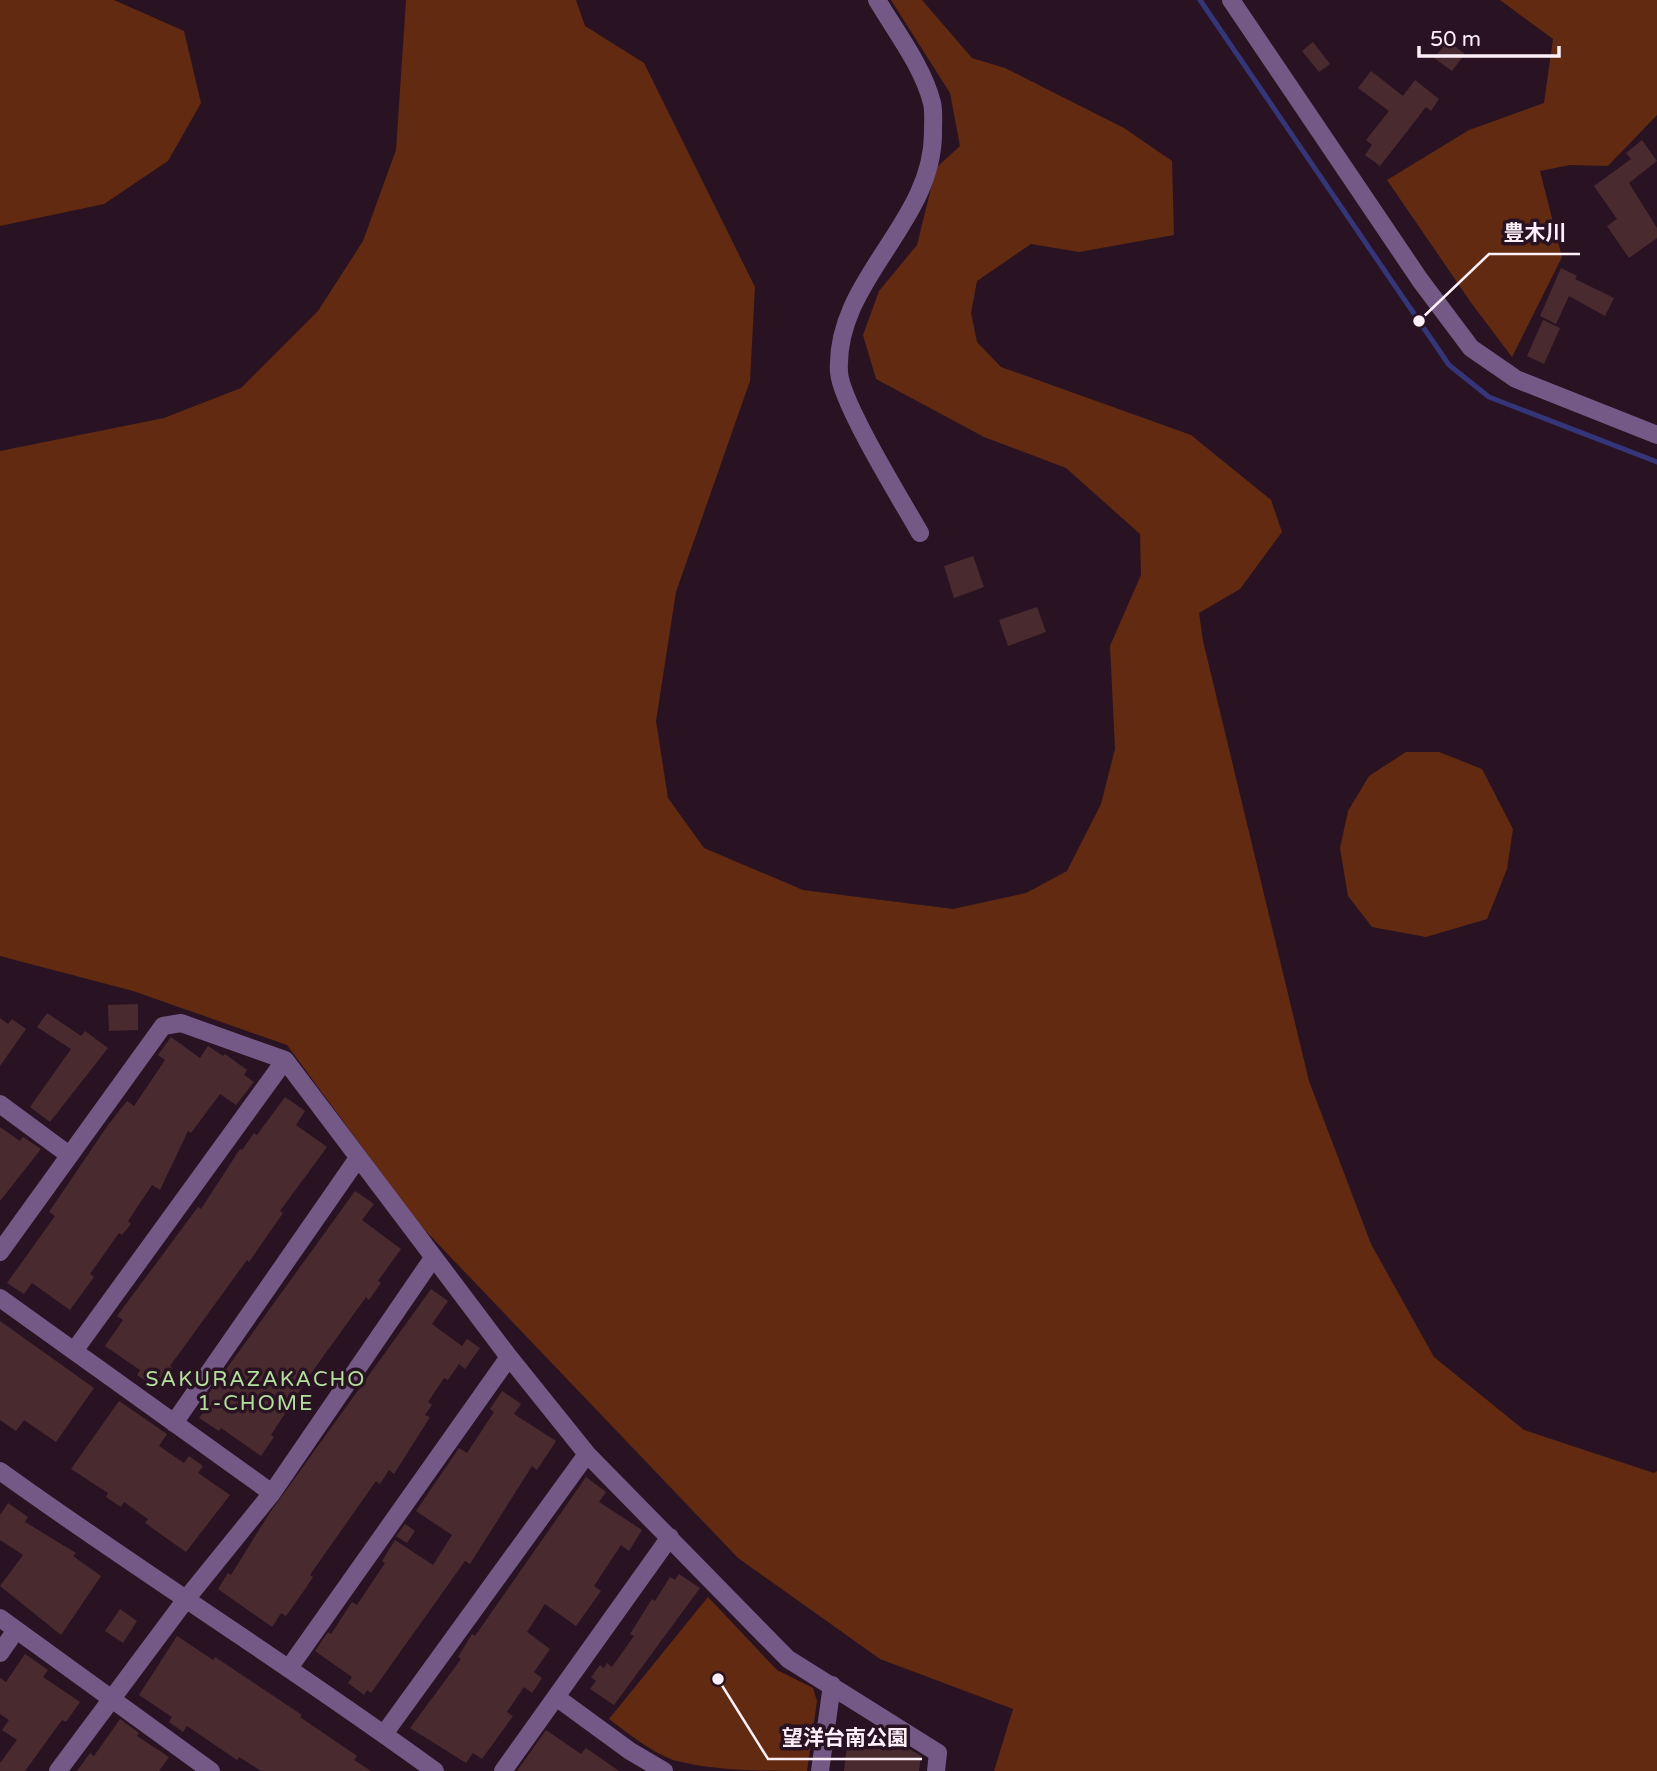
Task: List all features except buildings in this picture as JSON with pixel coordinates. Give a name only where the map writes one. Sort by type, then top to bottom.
[{"type":"street","points":[[877,0],[914,62],[932,104],[933,148],[918,196],[853,303],[841,334],[839,375],[854,413],[920,533]]},
{"type":"street","points":[[1231,0],[1420,280],[1471,348],[1516,379],[1657,435]]},
{"type":"street","points":[[0,1252],[163,1026],[181,1023],[285,1060],[433,1258],[587,1454],[788,1659],[939,1753],[936,1771]]},
{"type":"street","points":[[74,1351],[285,1060]]},
{"type":"street","points":[[0,1104],[69,1155]]},
{"type":"street","points":[[174,1423],[358,1158]]},
{"type":"street","points":[[58,1771],[187,1598],[272,1493],[433,1258]]},
{"type":"street","points":[[0,1298],[272,1493]]},
{"type":"street","points":[[289,1668],[509,1357]]},
{"type":"street","points":[[384,1734],[587,1454]]},
{"type":"street","points":[[0,1471],[91,1537],[187,1598],[435,1771]]},
{"type":"street","points":[[503,1771],[670,1537]]},
{"type":"street","points":[[0,1618],[211,1771]]},
{"type":"street","points":[[0,1653],[16,1630]]},
{"type":"street","points":[[820,1771],[832,1685]]},
{"type":"street","points":[[556,1697],[630,1751],[664,1771]]},
{"type":"shaded area","points":[[0,0],[114,0],[184,31],[201,103],[168,161],[104,204],[0,226]]},
{"type":"shaded area","points":[[406,0],[576,0],[585,26],[644,63],[755,287],[750,381],[676,592],[656,721],[668,798],[704,848],[803,890],[953,909],[1026,893],[1067,871],[1101,804],[1115,749],[1110,646],[1141,575],[1140,534],[1066,468],[984,437],[876,379],[863,335],[879,291],[917,245],[936,168],[960,146],[950,93],[891,0],[922,0],[972,58],[1005,68],[1124,128],[1172,161],[1174,235],[1079,252],[1031,244],[977,281],[971,313],[977,342],[1001,367],[1191,435],[1271,500],[1282,532],[1240,589],[1199,613],[1203,641],[1309,1081],[1371,1244],[1434,1357],[1524,1430],[1654,1473],[1657,1471],[1657,1771],[994,1771],[1013,1709],[880,1659],[738,1558],[418,1223],[287,1045],[133,991],[0,956],[0,451],[164,418],[241,388],[318,311],[363,241],[396,150]]},
{"type":"shaded area","points":[[1500,0],[1657,0],[1657,115],[1608,166],[1570,165],[1540,171],[1562,257],[1512,357],[1387,180],[1469,130],[1544,103],[1553,39]]},
{"type":"shaded area","points":[[1406,752],[1439,752],[1482,769],[1513,829],[1507,869],[1487,919],[1426,937],[1372,927],[1348,896],[1340,848],[1348,811],[1369,776]]},
{"type":"shaded area","points":[[708,1597],[777,1670],[813,1688],[817,1701],[807,1771],[688,1764],[673,1760],[648,1747],[609,1719]]},
{"type":"waterway","points":[[1200,0],[1449,365],[1489,397],[1657,462]]},
{"type":"place","name":"豊木川","points":[[1419,321]]},
{"type":"place","name":"望洋台南公園","points":[[718,1679]]},
{"type":"district","name":"SAKURAZAKACHO 1-CHOME","points":[[256,1391]]}]
